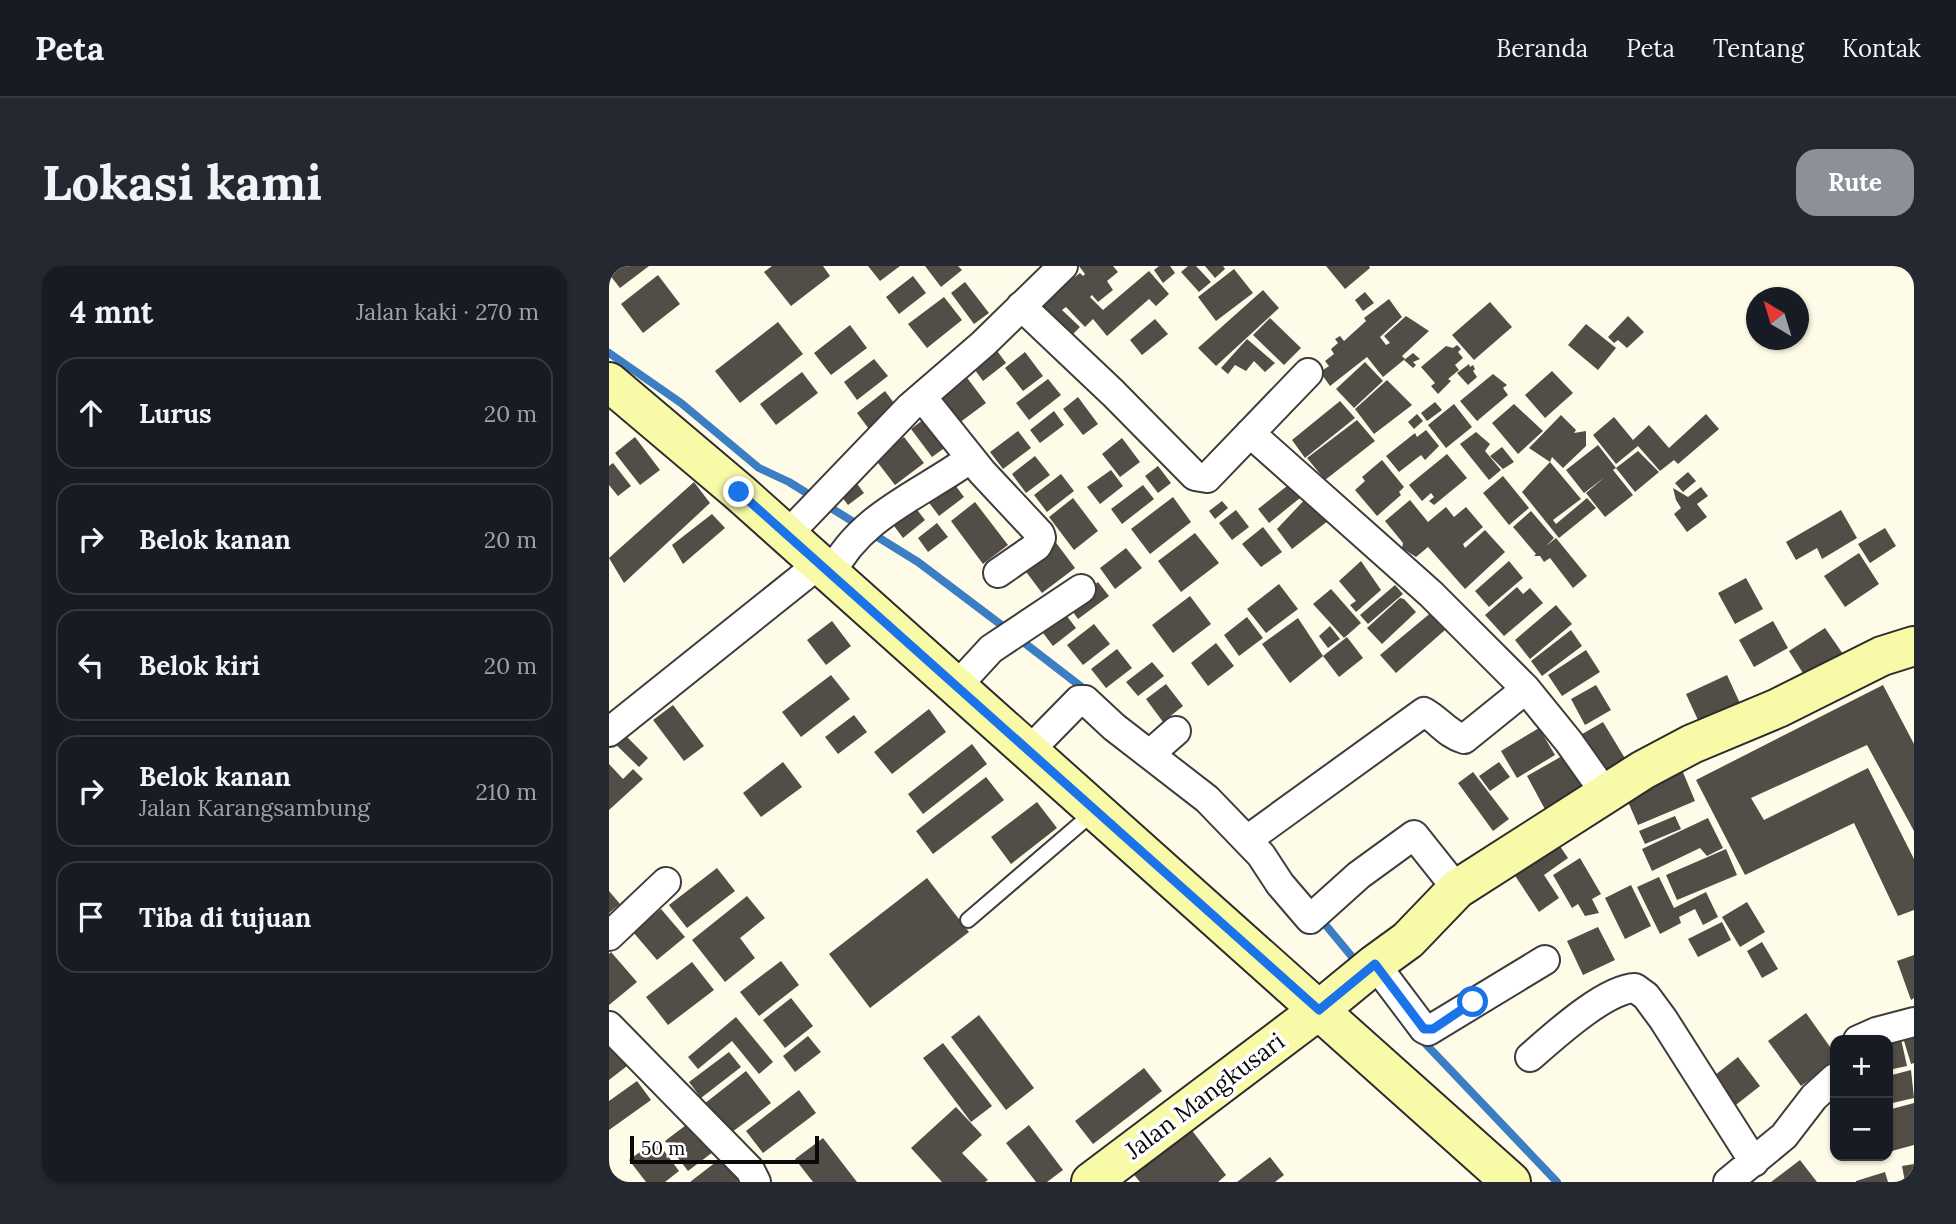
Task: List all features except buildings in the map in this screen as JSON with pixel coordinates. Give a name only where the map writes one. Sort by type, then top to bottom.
[{"type":"main road","points":[[609,382],[798,523],[957,686],[1511,1182]]},
{"type":"main road","name":"Jalan Mangkusari","points":[[1091,1182],[1408,940],[1457,889],[1643,770],[1692,744],[1778,708],[1882,656],[1914,646]]},
{"type":"street","points":[[798,523],[922,397],[975,351],[1063,266]]},
{"type":"street","points":[[1021,306],[1195,476],[1207,478],[1308,373]]},
{"type":"street","points":[[922,397],[971,458],[1040,534],[1037,546],[999,573]]},
{"type":"street","points":[[1250,433],[1431,594],[1526,689],[1570,742],[1605,793]]},
{"type":"street","points":[[609,732],[834,560],[877,517],[949,475],[971,458]]},
{"type":"street","points":[[957,686],[991,649],[1081,589]]},
{"type":"street","points":[[1247,840],[1424,712],[1435,718],[1451,735],[1464,739],[1526,689]]},
{"type":"street","points":[[1029,751],[1082,699],[1114,726],[1161,744],[1207,799],[1247,840],[1310,919],[1359,875],[1414,835],[1457,889]]},
{"type":"street","points":[[609,936],[666,881]]},
{"type":"street","points":[[1367,970],[1428,1031],[1545,960]]},
{"type":"street","points":[[1530,1057],[1559,1032],[1616,992],[1635,988],[1646,996],[1663,1018],[1754,1163]]},
{"type":"street","points":[[1869,1035],[1914,1022]]},
{"type":"street","points":[[609,1026],[750,1170],[756,1182]]},
{"type":"street","points":[[1728,1182],[1784,1136],[1814,1097],[1830,1083]]},
{"type":"lane","points":[[968,920],[1097,810]]},
{"type":"waterway","points":[[609,353],[681,403],[759,468],[789,482],[918,562],[1008,630]]},
{"type":"waterway","points":[[1018,638],[1088,692]]},
{"type":"waterway","points":[[1319,917],[1358,964]]},
{"type":"waterway","points":[[1420,1038],[1557,1182]]},
{"type":"route","points":[[739,492],[1319,1010],[1375,964],[1428,1031],[1473,1002]]}]
